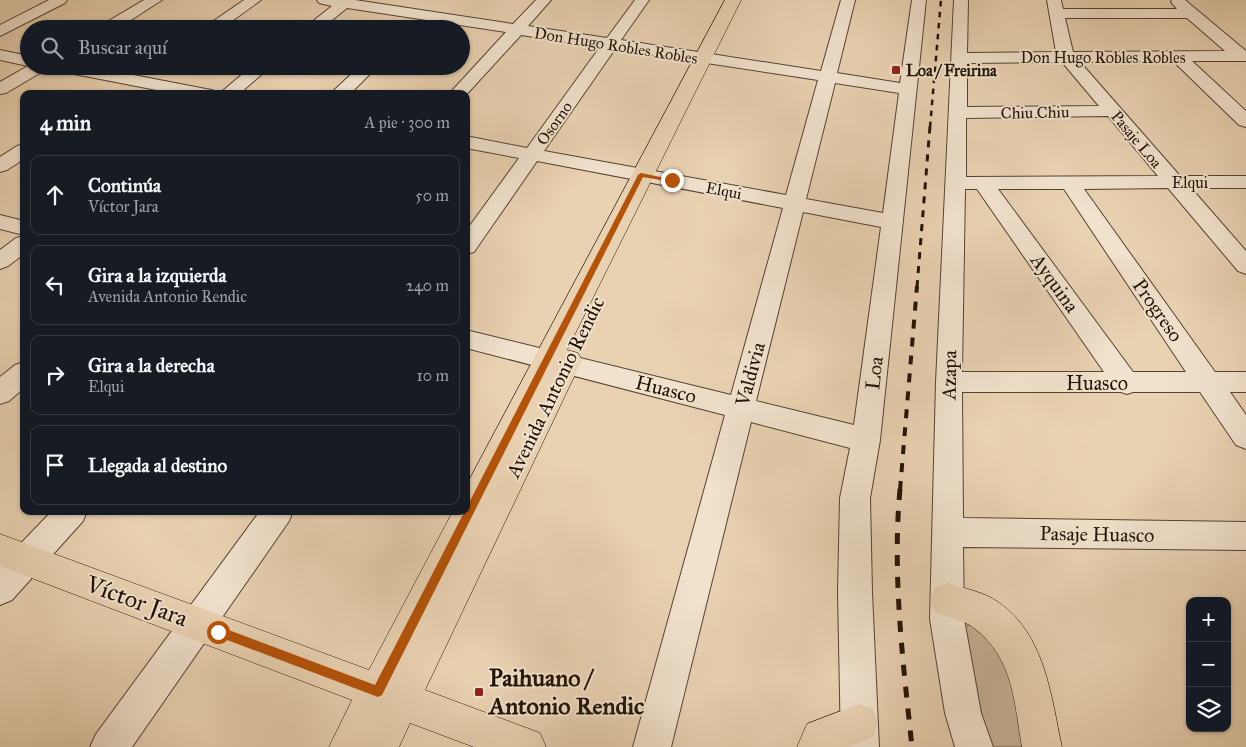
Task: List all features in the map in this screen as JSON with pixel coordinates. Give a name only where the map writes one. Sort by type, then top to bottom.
[{"type":"main road","name":"Avenida Antonio Rendic","points":[[709,59],[732,0]]},
{"type":"main road","name":"Avenida Antonio Rendic","points":[[349,747],[390,696],[649,176],[709,59],[744,0]]},
{"type":"main road","name":"Víctor Jara","points":[[13,555],[526,747]]},
{"type":"main road","points":[[947,600],[985,614],[1007,636],[1026,667],[1042,747]]},
{"type":"main road","name":"Avenida Antonio Rendic","points":[[378,747],[390,696]]},
{"type":"main road","points":[[817,747],[821,738],[859,735]]},
{"type":"street","points":[[21,20],[60,0]]},
{"type":"street","points":[[121,20],[155,0]]},
{"type":"street","points":[[224,20],[254,0]]},
{"type":"street","name":"Don Hugo Robles Robles","points":[[324,0],[433,10],[517,30],[908,89]]},
{"type":"street","points":[[462,90],[544,0]]},
{"type":"street","name":"Osorno","points":[[470,241],[642,0]]},
{"type":"street","name":"Valdivia","points":[[652,747],[848,0]]},
{"type":"street","name":"Loa","points":[[859,735],[855,592],[855,498],[866,440],[919,0]]},
{"type":"street","name":"Azapa","points":[[961,0],[949,382],[947,618],[963,713],[974,747]]},
{"type":"street","points":[[1176,0],[1243,56]]},
{"type":"street","points":[[323,20],[346,2]]},
{"type":"street","points":[[1056,7],[1191,13]]},
{"type":"street","name":"Pasaje Loa","points":[[1056,7],[1067,57],[1246,266]]},
{"type":"street","points":[[422,20],[433,10]]},
{"type":"street","points":[[0,31],[20,21]]},
{"type":"street","points":[[0,55],[20,59]]},
{"type":"street","points":[[1177,56],[1246,121]]},
{"type":"street","name":"Don Hugo Robles Robles","points":[[960,58],[1243,56]]},
{"type":"street","points":[[0,89],[24,75]]},
{"type":"street","points":[[106,75],[185,90]]},
{"type":"street","points":[[116,90],[139,75]]},
{"type":"street","points":[[233,90],[252,75]]},
{"type":"street","points":[[343,90],[360,75]]},
{"type":"street","name":"Chiu Chiu","points":[[957,113],[1113,111]]},
{"type":"street","name":"Elqui","points":[[470,143],[893,222]]},
{"type":"street","points":[[0,166],[20,153]]},
{"type":"street","name":"Elqui","points":[[955,183],[1246,182]]},
{"type":"street","name":"Ayquina","points":[[983,183],[1127,384]]},
{"type":"street","name":"Progreso","points":[[1070,183],[1246,437]]},
{"type":"street","points":[[0,222],[20,227]]},
{"type":"street","points":[[0,261],[20,247]]},
{"type":"street","name":"Huasco","points":[[470,340],[866,440]]},
{"type":"street","points":[[0,393],[20,376]]},
{"type":"street","name":"Huasco","points":[[949,382],[1127,384],[1246,382]]},
{"type":"street","points":[[0,589],[13,555],[67,515]]},
{"type":"street","points":[[109,747],[275,515]]},
{"type":"street","name":"Pasaje Huasco","points":[[948,532],[1246,536]]},
{"type":"shaded area","points":[[976,624],[997,636],[1031,747],[990,747],[962,639],[964,626]]},
{"type":"railway","points":[[930,127],[941,0]]},
{"type":"railway","points":[[917,287],[930,126]]},
{"type":"railway","points":[[900,490],[917,286]]},
{"type":"railway","points":[[900,489],[897,554],[898,586],[902,651],[912,747]]},
{"type":"place","name":"Loa / Freirina","points":[[896,70]]},
{"type":"place","name":"Paihuano / Antonio Rendic","points":[[479,692]]},
{"type":"route","points":[[218,632],[378,691],[641,175],[672,180]]}]
